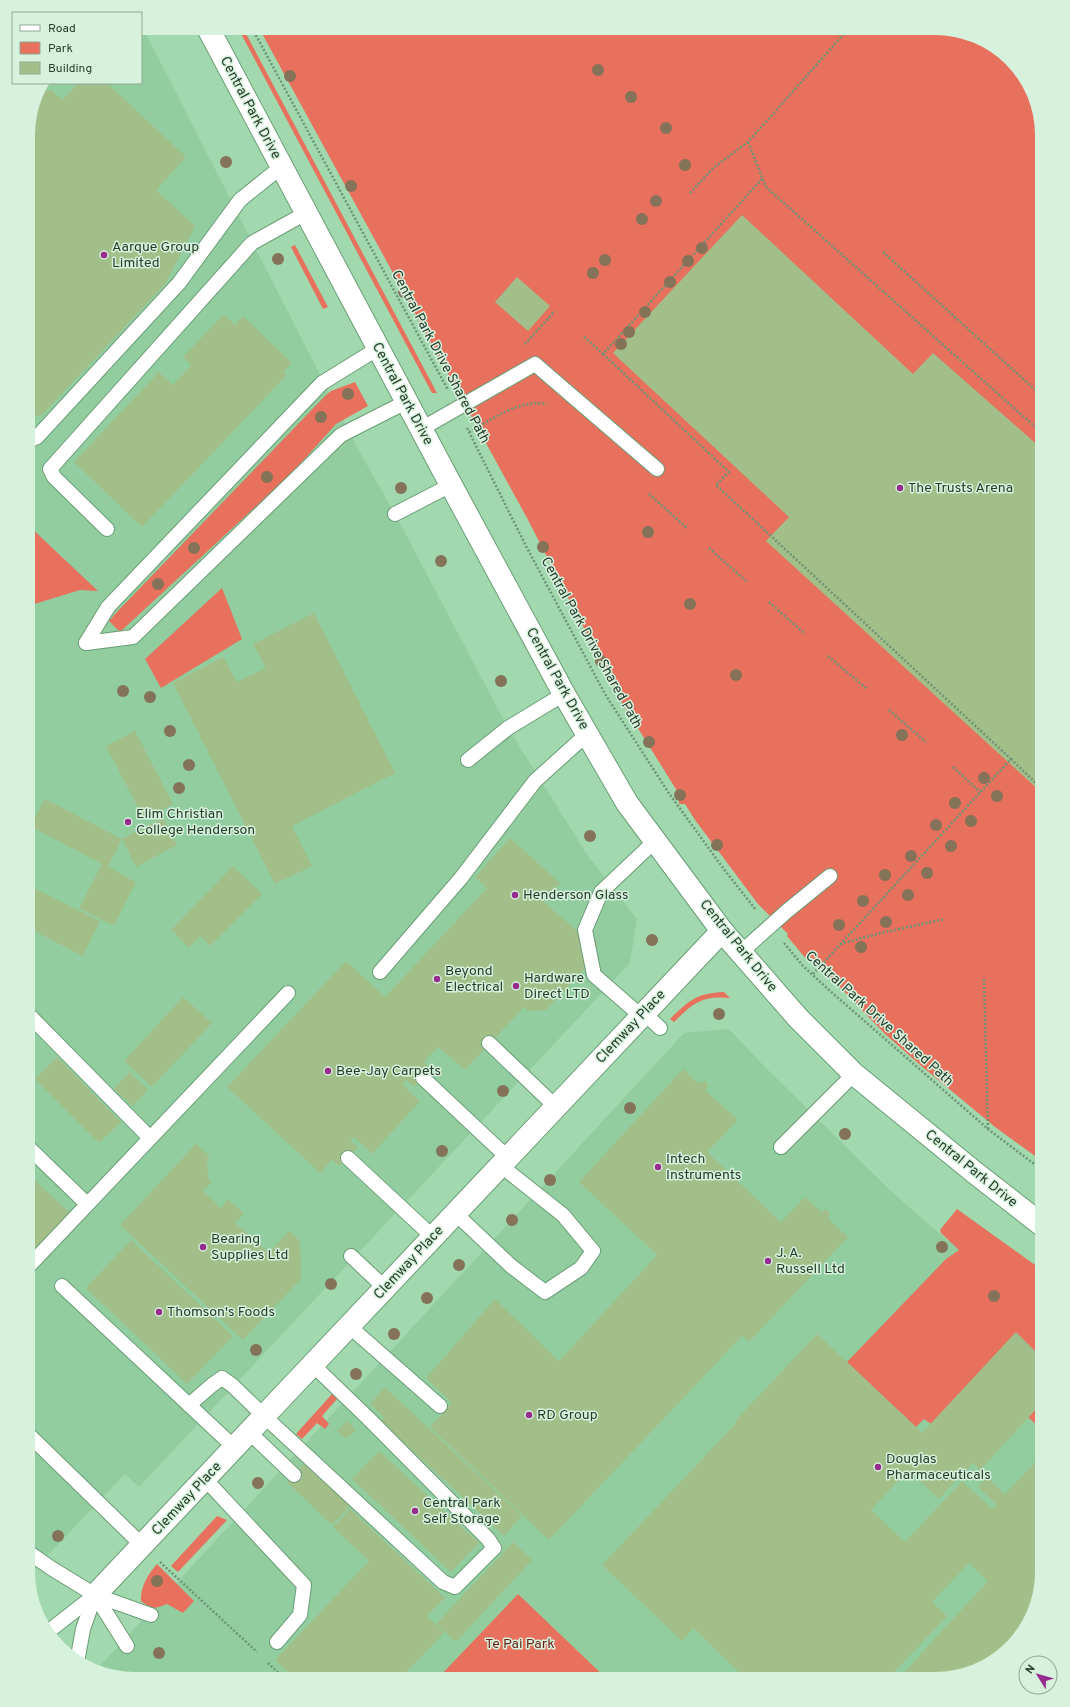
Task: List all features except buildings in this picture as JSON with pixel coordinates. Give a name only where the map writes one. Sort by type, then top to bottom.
[{"type":"main road","name":"Central Park Drive","points":[[212,35],[451,486],[564,694],[627,803],[722,931],[798,1018],[854,1074],[974,1172],[1035,1219]]},
{"type":"main road","name":"Clemway Place","points":[[95,1595],[143,1546],[722,931]]},
{"type":"lane","points":[[35,438],[179,283],[240,200],[281,167]]},
{"type":"lane","points":[[107,529],[54,477],[50,469],[252,244],[306,213]]},
{"type":"lane","points":[[377,349],[322,383],[108,607],[86,643],[133,637],[341,435],[406,402]]},
{"type":"lane","points":[[421,430],[458,410],[535,364],[657,469]]},
{"type":"lane","points":[[395,514],[451,486]]},
{"type":"lane","points":[[468,760],[508,728],[564,694]]},
{"type":"lane","points":[[380,972],[462,878],[535,781],[587,734]]},
{"type":"lane","points":[[655,840],[601,892],[585,930],[594,975],[660,1028]]},
{"type":"lane","points":[[740,953],[830,876]]},
{"type":"lane","points":[[35,1260],[288,993]]},
{"type":"lane","points":[[35,1021],[150,1138]]},
{"type":"lane","points":[[489,1043],[556,1107]]},
{"type":"lane","points":[[781,1147],[854,1074]]},
{"type":"lane","points":[[423,1078],[504,1162],[563,1215],[592,1251],[581,1268],[545,1292],[511,1266],[455,1213]]},
{"type":"lane","points":[[35,1154],[88,1204]]},
{"type":"lane","points":[[348,1158],[433,1237]]},
{"type":"lane","points":[[351,1256],[385,1288]]},
{"type":"lane","points":[[62,1286],[235,1448]]},
{"type":"lane","points":[[349,1326],[440,1406]]},
{"type":"lane","points":[[189,1405],[212,1384],[222,1378],[232,1385],[443,1582],[455,1587],[494,1548],[488,1538],[370,1419],[313,1365]]},
{"type":"lane","points":[[250,1432],[294,1475]]},
{"type":"lane","points":[[35,1441],[143,1546]]},
{"type":"lane","points":[[205,1479],[304,1585],[300,1615],[277,1642]]},
{"type":"lane","points":[[35,1557],[95,1595],[151,1615]]},
{"type":"lane","points":[[52,1628],[95,1595]]},
{"type":"lane","points":[[95,1595],[127,1646]]},
{"type":"lane","points":[[78,1654],[83,1629],[95,1595]]},
{"type":"path","name":"Central Park Drive Shared Path","points":[[256,35],[458,410],[526,546],[605,694],[668,792],[723,868],[803,966],[988,1129],[1035,1165]]},
{"type":"path","points":[[690,193],[713,168],[748,142],[843,35]]},
{"type":"path","points":[[748,142],[766,187],[1035,427]]},
{"type":"path","points":[[603,354],[762,179]]},
{"type":"path","points":[[883,252],[1035,390]]},
{"type":"path","points":[[584,336],[728,472],[716,485],[1035,781]]},
{"type":"path","points":[[469,432],[521,404],[537,402],[550,404]]},
{"type":"path","points":[[649,494],[687,528]]},
{"type":"path","points":[[709,548],[746,581]]},
{"type":"path","points":[[769,602],[805,634]]},
{"type":"path","points":[[828,656],[866,689]]},
{"type":"path","points":[[890,710],[926,742]]},
{"type":"path","points":[[813,974],[1011,759]]},
{"type":"path","points":[[953,767],[980,792]]},
{"type":"path","points":[[840,944],[881,933],[945,919]]},
{"type":"path","points":[[984,979],[988,1129]]},
{"type":"path","points":[[165,1566],[257,1653]]},
{"type":"path","points":[[263,1658],[278,1672]]},
{"type":"shaded area","points":[[142,35],[147,35],[359,451],[395,514],[508,728],[588,856],[637,919],[630,963],[139,1487],[125,1474],[35,1569],[35,128],[38,109],[49,84],[142,84]]},
{"type":"shaded area","points":[[729,1029],[765,1067],[890,1190],[928,1224],[959,1249],[1035,1299],[1035,1572],[1030,1604],[1025,1616],[1013,1635],[948,1671],[600,1672],[518,1594],[444,1672],[128,1672],[100,1666],[684,1033]]},
{"type":"green space","points":[[242,35],[247,35],[437,393],[432,393]]},
{"type":"green space","points":[[263,35],[942,35],[967,40],[979,45],[991,52],[1010,69],[1018,79],[1030,103],[1035,135],[1035,1156],[995,1127],[885,1034],[811,957],[807,960],[787,936],[788,934],[758,904],[695,820],[685,804],[679,804],[679,794],[621,701],[599,657],[596,656],[596,652],[580,620],[578,620],[577,615],[527,518]]},
{"type":"green space","points":[[295,245],[328,307],[323,309],[291,247]]},
{"type":"green space","points":[[355,382],[368,406],[336,424],[291,474],[120,632],[109,621],[116,613],[325,396],[331,391]]},
{"type":"green space","points":[[35,532],[98,591],[80,590],[35,604]]},
{"type":"green space","points":[[222,588],[242,639],[161,688],[145,659]]},
{"type":"green space","points":[[724,992],[730,998],[720,997],[705,999],[693,1005],[674,1022],[670,1019],[689,1002],[700,996]]},
{"type":"green space","points":[[957,1209],[1035,1265],[1035,1351],[1016,1333],[931,1424],[924,1419],[916,1427],[847,1362],[946,1259],[959,1250],[941,1233],[940,1230]]},
{"type":"green space","points":[[332,1394],[337,1399],[322,1416],[329,1424],[325,1429],[317,1423],[302,1439],[296,1434]]},
{"type":"green space","points":[[1035,1410],[1035,1424],[1028,1417]]},
{"type":"green space","points":[[217,1516],[227,1520],[178,1572],[171,1566]]},
{"type":"green space","points":[[157,1564],[194,1601],[183,1613],[167,1604],[154,1608],[141,1601],[145,1581]]},
{"type":"green space","name":"Te Pai Park","points":[[518,1594],[600,1672],[444,1672]]},
{"type":"place","name":"Aarque Group Limited","points":[[104,255]]},
{"type":"place","name":"The Trusts Arena","points":[[900,488]]},
{"type":"place","name":"Elim Christian College Henderson","points":[[128,822]]},
{"type":"place","name":"Henderson Glass","points":[[515,895]]},
{"type":"place","name":"Beyond Electrical","points":[[437,979]]},
{"type":"place","name":"Hardware Direct LTD","points":[[516,986]]},
{"type":"place","name":"Bee-Jay Carpets","points":[[328,1071]]},
{"type":"place","name":"Intech Instruments","points":[[658,1167]]},
{"type":"place","name":"Bearing Supplies Ltd","points":[[203,1247]]},
{"type":"place","name":"J. A. Russell Ltd","points":[[768,1261]]},
{"type":"place","name":"Thomson's Foods","points":[[159,1312]]},
{"type":"place","name":"RD Group","points":[[529,1415]]},
{"type":"place","name":"Douglas Pharmaceuticals","points":[[878,1467]]},
{"type":"place","name":"Central Park Self Storage","points":[[415,1511]]}]
